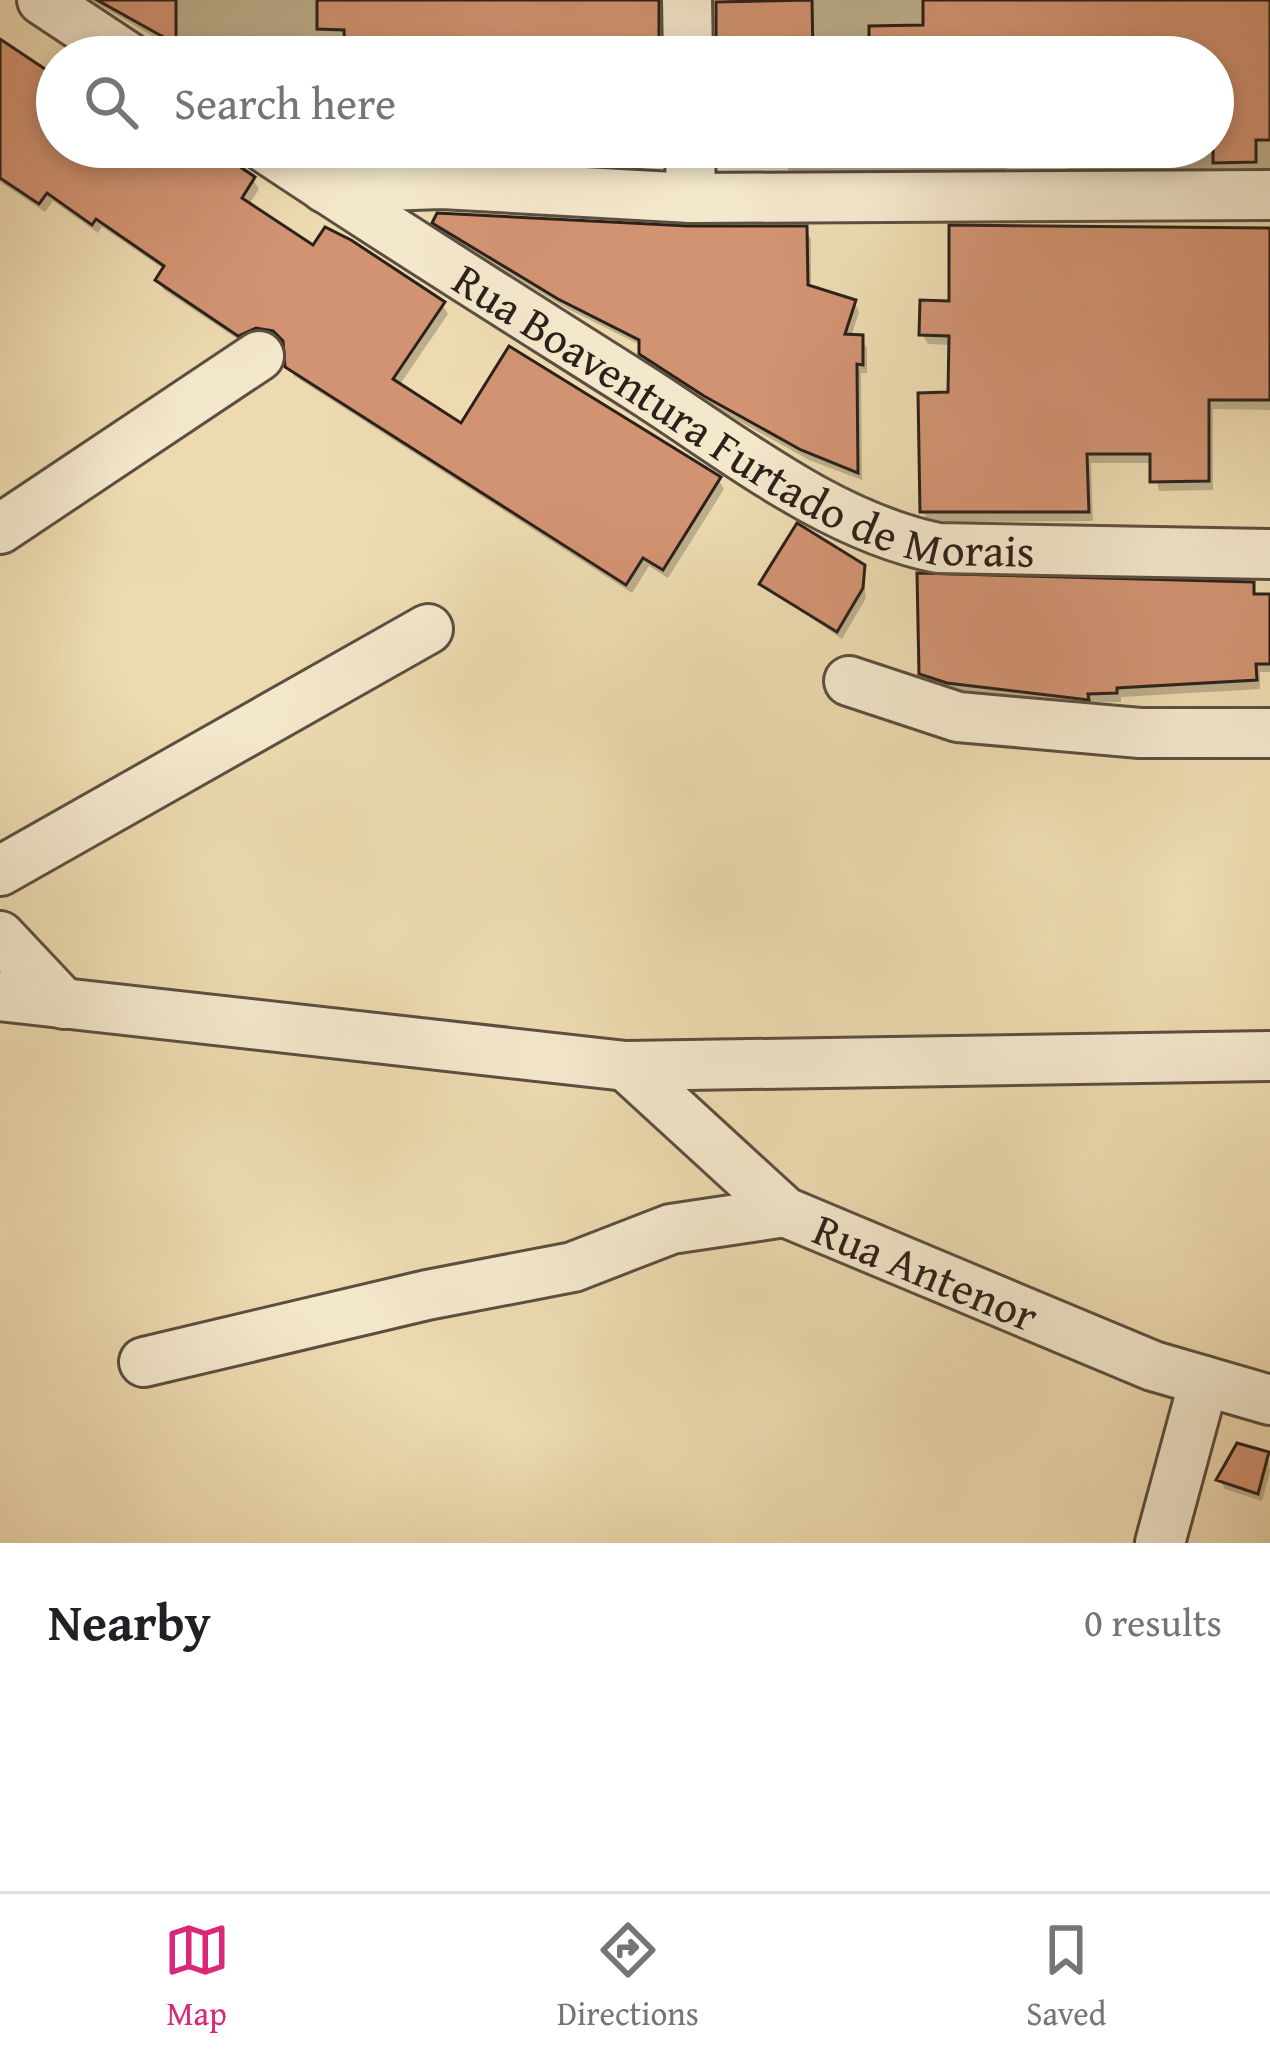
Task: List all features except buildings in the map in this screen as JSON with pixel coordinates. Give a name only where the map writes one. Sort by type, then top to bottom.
[{"type":"street","points":[[42,0],[96,36]]},
{"type":"street","points":[[687,0],[688,36]]},
{"type":"street","name":"Rua Boaventura Furtado de Morais","points":[[295,168],[706,430],[859,524],[896,539],[938,548],[1270,554]]},
{"type":"street","points":[[690,168],[691,198]]},
{"type":"street","points":[[325,188],[442,184],[691,198],[1270,196]]},
{"type":"street","points":[[0,529],[260,356]]},
{"type":"street","points":[[0,871],[428,629]]},
{"type":"street","points":[[849,681],[958,717],[1140,733],[1270,734]]},
{"type":"street","points":[[0,936],[64,1004]]},
{"type":"street","points":[[0,996],[626,1066],[1270,1056]]},
{"type":"street","name":"Rua Antenor","points":[[626,1066],[785,1212],[1153,1366],[1270,1400]]},
{"type":"street","points":[[145,1362],[427,1295],[573,1267],[671,1229],[785,1212]]},
{"type":"street","points":[[1160,1543],[1204,1381]]}]
